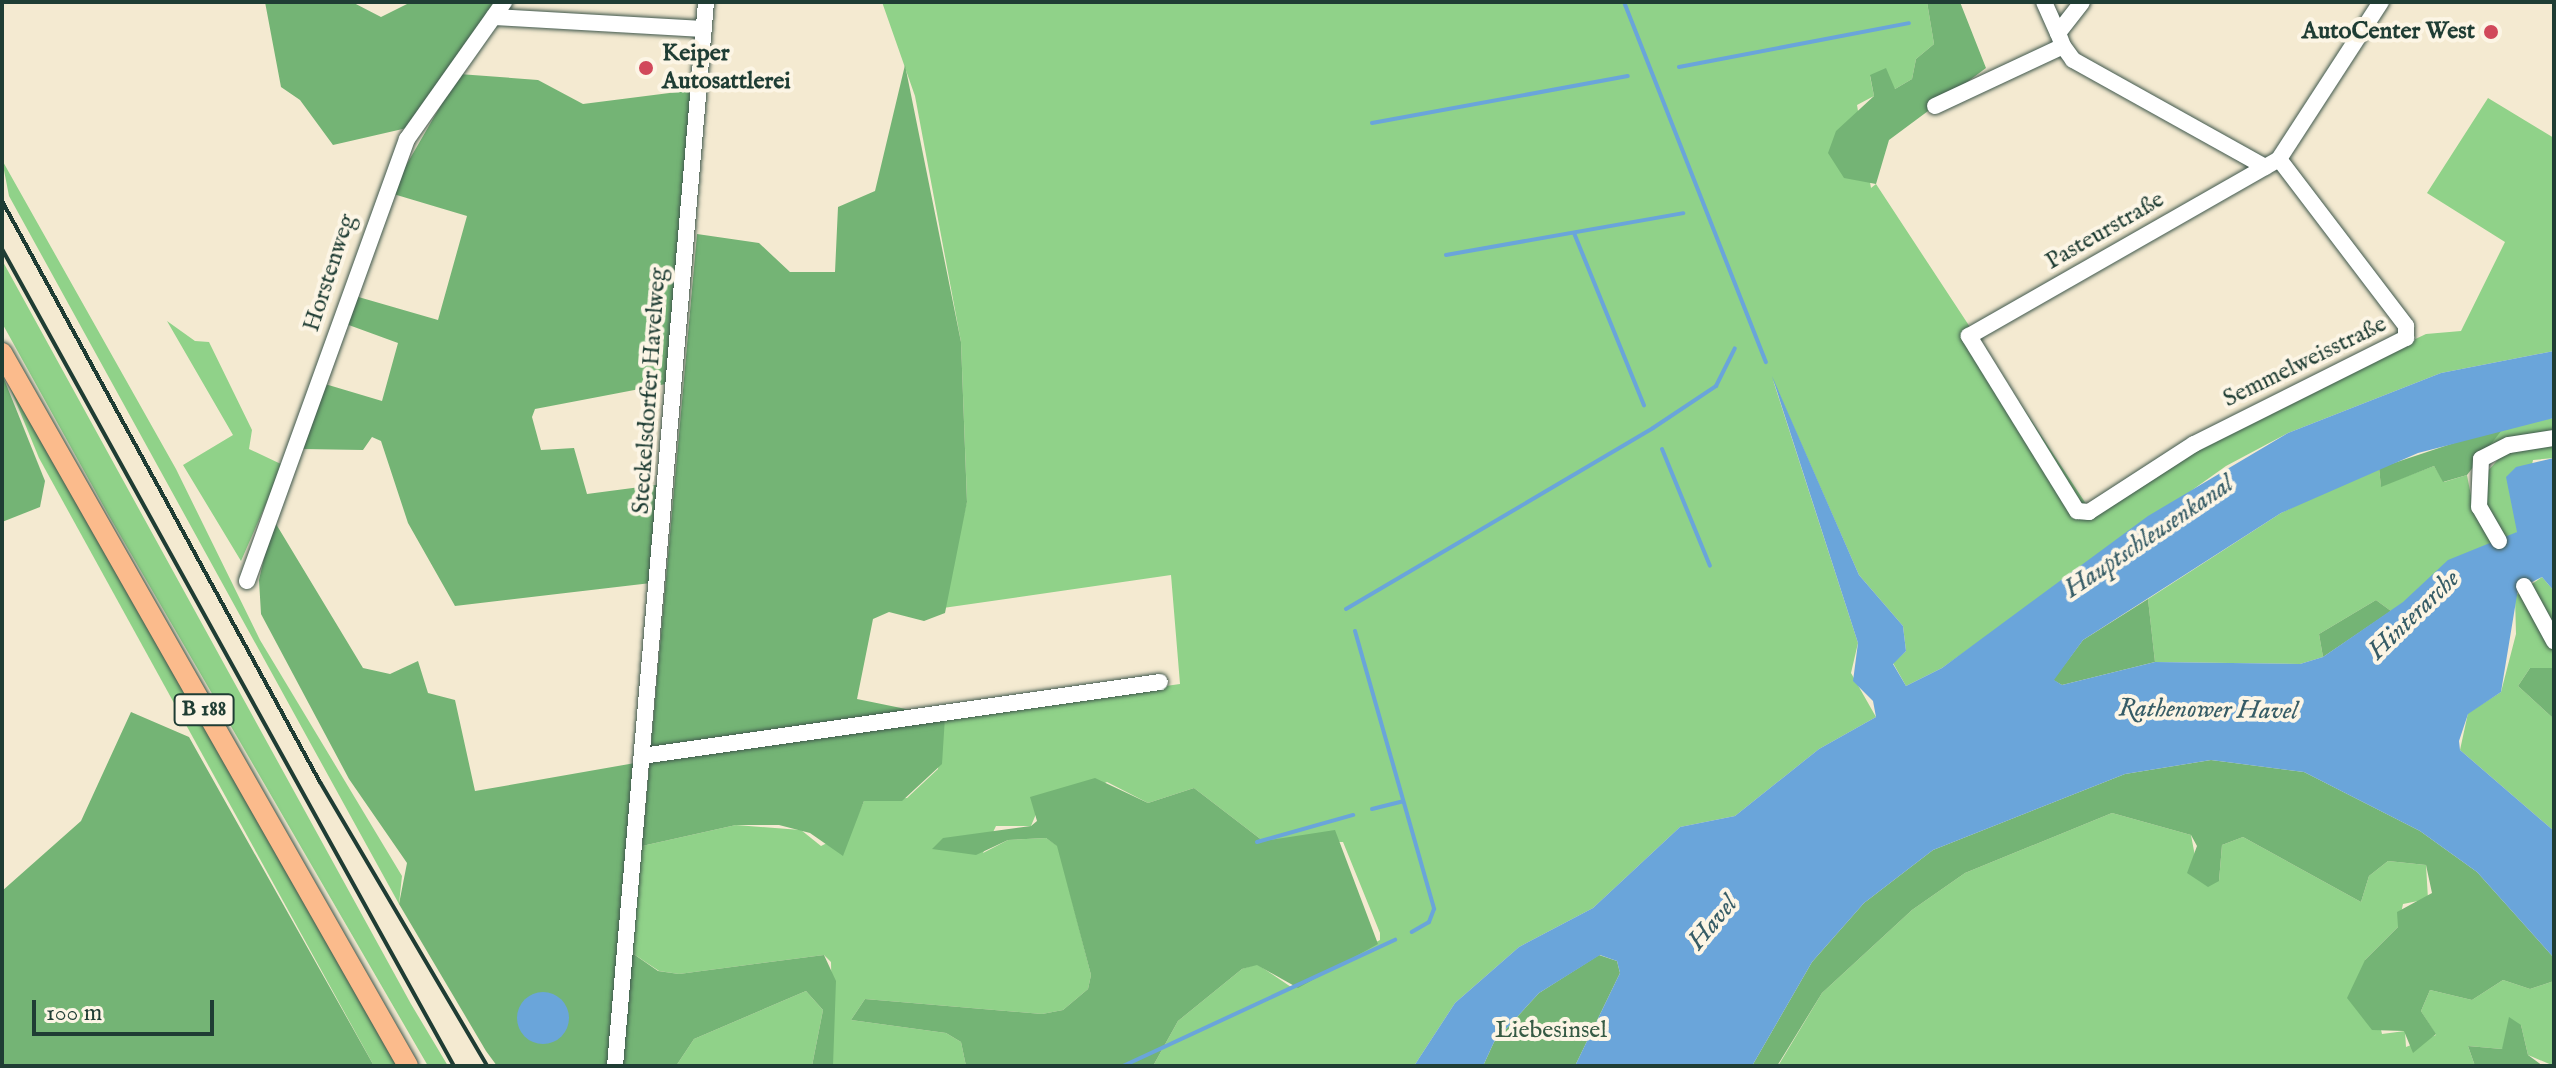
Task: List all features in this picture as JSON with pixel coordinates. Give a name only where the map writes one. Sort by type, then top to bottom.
[{"type":"main road","name":"B 188","points":[[2,353],[408,1066]]},
{"type":"street","name":"Horstenweg","points":[[247,581],[407,139],[504,2]]},
{"type":"street","name":"Steckelsdorfer Havelweg","points":[[615,1066],[706,2]]},
{"type":"street","name":"Semmelweisstraße","points":[[1969,336],[2082,512],[2194,444],[2404,340],[2406,326],[2272,163],[2073,60],[2060,40],[2044,2]]},
{"type":"street","points":[[1935,106],[2060,40],[2082,2]]},
{"type":"street","points":[[2272,163],[2381,2]]},
{"type":"street","points":[[494,17],[704,29]]},
{"type":"street","name":"Pasteurstraße","points":[[1969,336],[2272,163]]},
{"type":"street","points":[[2499,541],[2475,489],[2481,459],[2509,445],[2554,438]]},
{"type":"street","points":[[2524,586],[2554,641]]},
{"type":"street","points":[[642,756],[1160,682]]},
{"type":"green space","points":[[265,2],[352,2],[381,17],[411,2],[496,2],[407,128],[333,145],[300,100],[281,87]]},
{"type":"green space","points":[[882,2],[1927,2],[1934,44],[1916,59],[1912,79],[1895,89],[1870,76],[1874,96],[1857,105],[1871,188],[1876,184],[2094,516],[2188,452],[2299,394],[2426,334],[2461,331],[2505,242],[2427,193],[2488,98],[2554,138],[2554,351],[2441,373],[2288,433],[2226,466],[1942,668],[1906,686],[1893,663],[1906,651],[1903,626],[1859,575],[1773,380],[1858,643],[1851,673],[1876,717],[1819,749],[1735,816],[1680,827],[1593,908],[1519,947],[1455,1003],[1414,1066],[1153,1066],[1178,1021],[1242,969],[1257,964],[1291,987],[1380,940],[1380,933],[1343,842],[1263,841],[1194,788],[1148,803],[1107,782],[1036,814],[1031,826],[996,826],[983,853],[1008,840],[1046,838],[1058,846],[1091,975],[1088,989],[1063,1010],[1042,1014],[865,999],[851,1020],[946,1033],[961,1042],[966,1066],[833,1066],[831,962],[824,955],[679,974],[659,971],[632,953],[642,846],[736,825],[801,830],[821,846],[851,831],[864,801],[907,798],[938,769],[945,717],[1180,684],[1171,575],[943,608],[967,501],[961,342],[915,96]]},
{"type":"green space","points":[[1927,2],[1960,2],[1986,68],[1889,140],[1876,184],[1844,178],[1828,153],[1836,131],[1874,96],[1870,75],[1886,68],[1895,89],[1912,79],[1916,59],[1934,44]]},
{"type":"green space","points":[[905,65],[961,342],[967,502],[945,613],[924,621],[889,612],[873,619],[857,699],[945,717],[942,764],[902,801],[864,801],[843,856],[810,833],[779,825],[736,825],[642,846],[697,234],[759,243],[790,272],[835,272],[838,207],[875,191]]},
{"type":"green space","points":[[459,74],[538,80],[583,104],[693,90],[671,383],[535,409],[532,417],[541,450],[574,448],[587,494],[663,484],[651,583],[455,606],[408,523],[381,441],[372,437],[363,450],[303,449],[325,384],[382,401],[398,343],[346,324],[355,296],[438,320],[467,216],[390,193]]},
{"type":"green space","points":[[2,160],[176,469],[260,640],[402,876],[399,904],[9,196]]},
{"type":"green space","points":[[2,260],[448,1066],[428,1066],[109,516],[2,323]]},
{"type":"green space","points":[[167,321],[195,341],[209,342],[252,430],[249,449],[283,465],[241,561],[183,465],[233,435]]},
{"type":"green space","points":[[2,368],[399,1066],[374,1066],[39,458]]},
{"type":"green space","points":[[2,374],[45,481],[40,507],[2,522]]},
{"type":"green space","points":[[2554,418],[2554,431],[2481,450],[2505,426]]},
{"type":"green space","points":[[2505,426],[2467,475],[2443,482],[2434,466],[2381,487],[2379,468]]},
{"type":"green space","points":[[2554,444],[2554,458],[2533,460],[2518,532],[2503,539],[2486,506],[2486,473],[2503,454]]},
{"type":"green space","points":[[2434,466],[2444,482],[2467,475],[2474,511],[2494,544],[2391,611],[2376,600],[2319,634],[2323,657],[2300,664],[2155,662],[2148,599],[2281,513],[2357,476],[2379,468],[2381,486]]},
{"type":"green space","points":[[273,519],[363,668],[390,674],[418,661],[428,693],[455,700],[475,791],[635,763],[611,1066],[497,1066],[486,1051],[399,904],[407,863],[349,779],[261,614],[259,580]]},
{"type":"green space","points":[[2542,577],[2554,591],[2554,668],[2530,668],[2518,686],[2554,719],[2554,831],[2460,750],[2468,713],[2501,692],[2516,634],[2515,596]]},
{"type":"green space","points":[[2148,599],[2155,662],[2062,685],[2053,680],[2083,640]]},
{"type":"green space","points":[[2376,600],[2391,611],[2323,657],[2319,634]]},
{"type":"green space","points":[[2530,668],[2554,668],[2554,719],[2518,686]]},
{"type":"green space","points":[[131,712],[189,737],[374,1066],[2,1066],[2,891],[81,821]]},
{"type":"green space","points":[[2211,760],[2304,772],[2420,831],[2477,872],[2554,958],[2554,981],[2530,989],[2503,980],[2472,1000],[2430,990],[2421,1011],[2436,1034],[2413,1053],[2404,1031],[2372,1030],[2347,998],[2365,960],[2398,927],[2397,912],[2432,893],[2426,865],[2388,861],[2369,876],[2361,902],[2243,837],[2222,845],[2219,881],[2208,887],[2187,873],[2197,846],[2191,835],[2112,813],[1965,873],[1912,910],[1822,993],[1777,1066],[1752,1066],[1812,962],[1864,903],[1933,850],[2125,774]]},
{"type":"green space","points":[[1095,778],[1148,803],[1194,788],[1263,841],[1335,830],[1378,944],[1298,988],[1257,965],[1242,969],[1178,1021],[1153,1066],[966,1066],[961,1042],[946,1033],[851,1020],[865,999],[1042,1014],[1063,1010],[1088,989],[1091,975],[1057,846],[1046,838],[1008,840],[976,855],[932,849],[943,838],[1031,826],[1037,821],[1030,797]]},
{"type":"green space","points":[[2112,813],[2191,835],[2195,856],[2219,881],[2222,845],[2243,837],[2361,902],[2369,876],[2388,861],[2426,865],[2428,899],[2403,904],[2398,927],[2365,960],[2382,1034],[2405,1031],[2406,1047],[2436,1035],[2421,1011],[2430,990],[2472,1000],[2503,980],[2530,989],[2554,981],[2554,1066],[2528,1055],[2521,1025],[2502,1049],[2468,1046],[2475,1066],[1778,1066],[1822,993],[1912,910],[1965,873]]},
{"type":"green space","points":[[632,953],[658,971],[679,974],[824,955],[836,981],[833,1066],[812,1066],[823,1010],[806,991],[694,1039],[676,1066],[622,1066]]},
{"type":"green space","name":"Liebesinsel","points":[[1599,955],[1617,961],[1620,973],[1575,1066],[1483,1066],[1494,1042],[1539,993]]},
{"type":"green space","points":[[806,991],[823,1010],[812,1066],[676,1066],[694,1039]]},
{"type":"green space","points":[[2509,1017],[2521,1025],[2528,1055],[2543,1066],[2475,1066],[2468,1046],[2502,1049]]},
{"type":"water","points":[[2554,351],[2554,418],[2418,453],[2281,513],[2083,640],[2054,680],[2062,685],[2155,662],[2300,664],[2323,657],[2403,602],[2448,560],[2517,532],[2506,477],[2516,467],[2554,458],[2554,591],[2542,577],[2518,589],[2501,692],[2468,714],[2459,741],[2460,750],[2554,831],[2554,958],[2477,872],[2420,831],[2304,772],[2211,760],[2125,774],[1933,850],[1864,903],[1812,962],[1752,1066],[1575,1066],[1620,973],[1617,961],[1600,955],[1539,993],[1494,1042],[1483,1066],[1414,1066],[1455,1003],[1519,947],[1593,908],[1680,827],[1735,816],[1819,749],[1876,717],[1873,701],[1853,681],[1858,643],[1772,376],[1859,575],[1903,626],[1906,651],[1893,664],[1906,686],[1942,668],[2148,516],[2288,433],[2441,373]]},
{"type":"water","points":[[543,992],[561,1000],[569,1018],[561,1036],[543,1044],[525,1036],[517,1018],[525,1000]]},
{"type":"waterway","points":[[1624,2],[1766,362]]},
{"type":"waterway","points":[[1679,67],[1909,23]]},
{"type":"waterway","points":[[1372,123],[1628,76]]},
{"type":"waterway","points":[[1446,255],[1683,213]]},
{"type":"waterway","points":[[1574,233],[1644,405]]},
{"type":"waterway","points":[[1346,609],[1653,428],[1716,386],[1735,348]]},
{"type":"waterway","points":[[1662,449],[1710,566]]},
{"type":"waterway","points":[[1355,631],[1434,909],[1429,922],[1412,932]]},
{"type":"waterway","points":[[1372,809],[1403,801]]},
{"type":"waterway","points":[[1257,842],[1353,815]]},
{"type":"waterway","points":[[1123,1066],[1395,940]]},
{"type":"railway","points":[[2,201],[320,782],[487,1066]]},
{"type":"railway","points":[[2,249],[454,1066]]},
{"type":"place","name":"AutoCenter West","points":[[2491,32]]},
{"type":"place","name":"Keiper Autosattlerei","points":[[646,68]]},
{"type":"water label","name":"Hauptschleusenkanal","points":[[2149,537]]},
{"type":"water label","name":"Hinterarche","points":[[2414,615]]},
{"type":"water label","name":"Rathenower Havel","points":[[2208,710]]},
{"type":"water label","name":"Havel","points":[[1713,923]]}]
